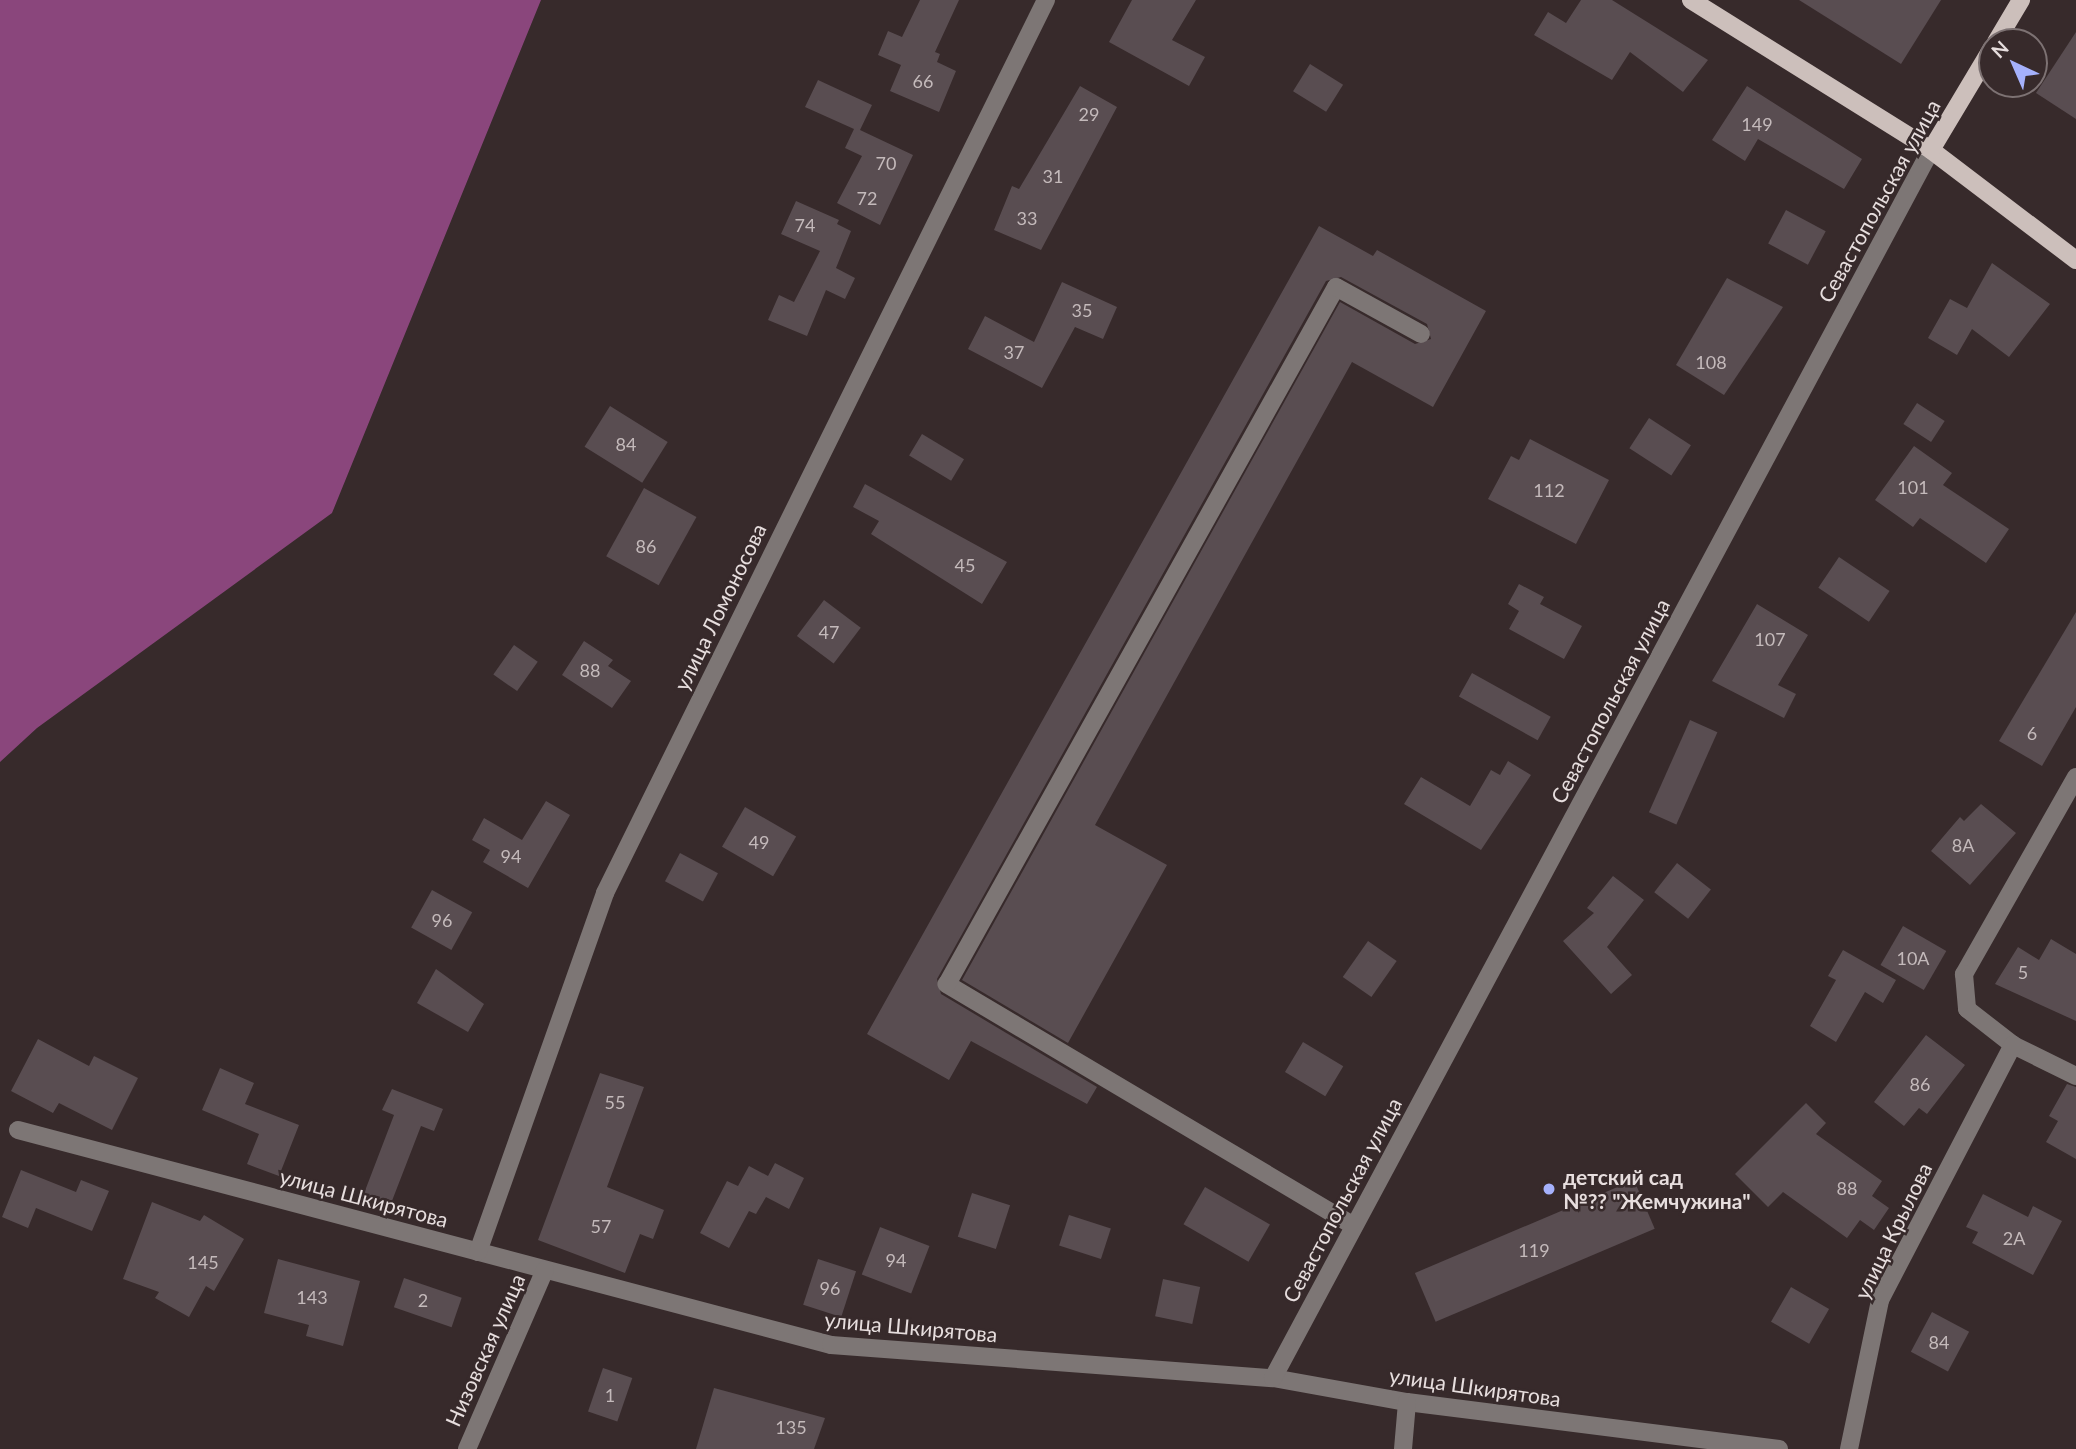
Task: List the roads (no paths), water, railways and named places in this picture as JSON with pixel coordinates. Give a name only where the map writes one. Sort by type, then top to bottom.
[{"type":"main road","points":[[1691,0],[1931,150],[2076,260]]},
{"type":"main road","points":[[2004,28],[2021,0]]},
{"type":"main road","name":"Севастопольская улица","points":[[1931,150],[1978,71]]},
{"type":"street","name":"улица Ломоносова","points":[[478,1252],[604,892],[1046,0]]},
{"type":"street","name":"Севастопольская улица","points":[[1273,1378],[1931,150]]},
{"type":"street","points":[[1354,1226],[947,984],[1336,287],[1421,334]]},
{"type":"street","points":[[2076,777],[1964,974],[1967,1009],[2013,1045],[2076,1076]]},
{"type":"street","name":"улица Крылова","points":[[1849,1449],[1880,1300],[2013,1045]]},
{"type":"street","name":"улица Шкирятова","points":[[18,1130],[831,1345],[1273,1378],[1407,1402],[1779,1449]]},
{"type":"street","name":"Низовская улица","points":[[467,1449],[545,1270]]},
{"type":"street","points":[[1403,1449],[1407,1402]]},
{"type":"place","name":"детский сад №?? \"Жемчужина\"","points":[[1549,1189]]}]
